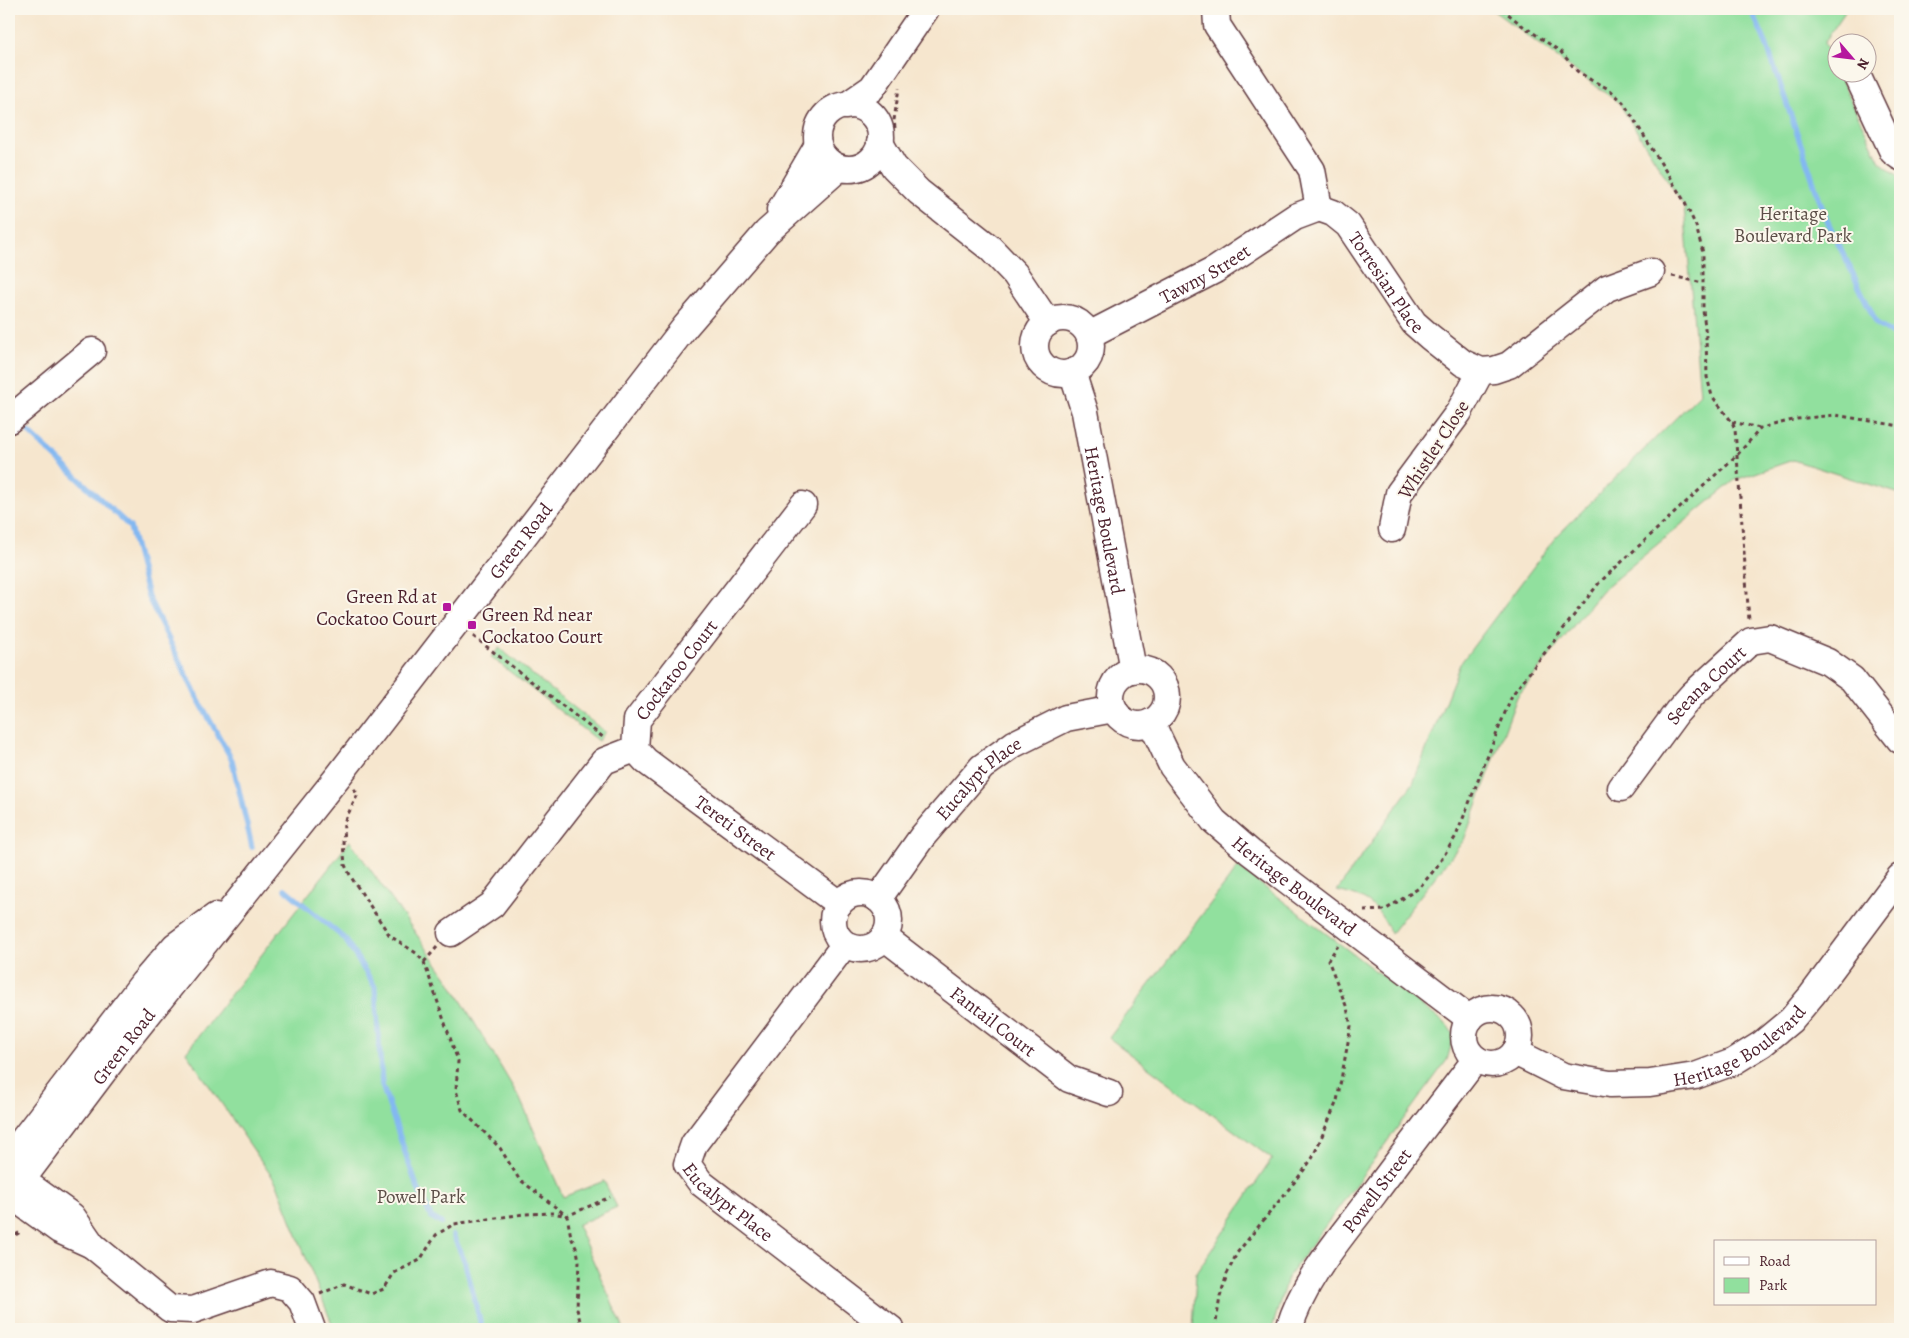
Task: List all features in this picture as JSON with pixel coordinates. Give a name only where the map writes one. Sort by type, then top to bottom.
[{"type":"street","points":[[919,192],[830,163],[822,155],[818,145],[817,134],[823,119],[836,109],[846,106],[872,88],[926,9]]},
{"type":"street","points":[[1216,9],[1217,25],[1312,170],[1319,208]]},
{"type":"street","points":[[903,41],[883,96],[885,134],[894,166],[919,192],[990,248],[1015,274],[1048,322]]},
{"type":"street","points":[[1860,82],[1893,152],[1900,157]]},
{"type":"street","points":[[846,106],[865,110],[873,116],[885,134]]},
{"type":"street","points":[[849,168],[866,164],[873,158],[885,134]]},
{"type":"street","name":"Green Road","points":[[11,1183],[125,1044],[340,774],[685,327],[767,232],[818,145]]},
{"type":"street","name":"Green Road","points":[[767,232],[849,168]]},
{"type":"street","name":"Tawny Street","points":[[1089,334],[1215,270],[1295,217],[1319,208]]},
{"type":"street","name":"Torresian Place","points":[[1319,208],[1333,213],[1348,225],[1414,323],[1463,363],[1481,371]]},
{"type":"street","points":[[1481,371],[1494,370],[1509,365],[1607,288],[1651,272]]},
{"type":"street","points":[[1066,318],[1083,326],[1089,334],[1090,353],[1086,362],[1080,368],[1072,372],[1055,373],[1041,363],[1037,355],[1037,338],[1041,329],[1048,322],[1066,318]]},
{"type":"street","points":[[9,420],[92,351]]},
{"type":"street","name":"Whistler Close","points":[[1392,529],[1399,493],[1459,412],[1481,371]]},
{"type":"street","name":"Heritage Boulevard","points":[[1072,372],[1086,412],[1133,670]]},
{"type":"street","name":"Cockatoo Court","points":[[625,753],[637,720],[803,505]]},
{"type":"street","name":"Seeana Court","points":[[1621,788],[1677,712],[1693,694],[1751,641],[1770,638],[1828,662],[1852,679],[1900,740]]},
{"type":"street","points":[[1143,669],[1156,675],[1162,682],[1166,691],[1164,710],[1151,722],[1143,725],[1134,725],[1126,722],[1114,709],[1112,692],[1115,683],[1121,676],[1133,670],[1143,669]]},
{"type":"street","name":"Eucalypt Place","points":[[878,899],[922,837],[982,767],[1014,744],[1066,718],[1114,709]]},
{"type":"street","name":"Heritage Boulevard","points":[[1151,722],[1172,766],[1214,821],[1250,852],[1470,1019]]},
{"type":"street","points":[[451,932],[492,905],[604,761],[625,753]]},
{"type":"street","name":"Tereti Street","points":[[625,753],[646,761],[839,904]]},
{"type":"street","name":"Heritage Boulevard","points":[[1515,1052],[1563,1076],[1610,1084],[1650,1083],[1695,1076],[1733,1062],[1762,1044],[1791,1020],[1812,996],[1900,877]]},
{"type":"street","points":[[864,893],[878,899],[886,910],[888,919],[888,928],[884,937],[870,947],[861,949],[845,944],[838,938],[833,922],[834,913],[839,904],[854,894],[864,893]]},
{"type":"street","name":"Green Road","points":[[11,1183],[36,1123],[143,983],[175,946],[241,898]]},
{"type":"street","name":"Fantail Court","points":[[884,937],[1069,1079],[1110,1093]]},
{"type":"street","name":"Eucalypt Place","points":[[845,944],[694,1144],[687,1164],[701,1184],[891,1329]]},
{"type":"street","points":[[1496,1008],[1512,1016],[1518,1024],[1520,1034],[1515,1052],[1509,1058],[1493,1064],[1476,1059],[1466,1045],[1466,1028],[1470,1019],[1477,1012],[1496,1008]]},
{"type":"street","name":"Powell Street","points":[[1289,1329],[1307,1283],[1476,1059]]},
{"type":"street","points":[[9,1127],[36,1123]]},
{"type":"street","points":[[11,1183],[59,1230],[92,1245],[166,1319],[271,1283],[290,1288],[302,1302],[312,1329]]},
{"type":"path","points":[[1502,9],[1561,52],[1577,71],[1609,89],[1623,102],[1683,198],[1696,226],[1703,253],[1703,310],[1707,377],[1712,396],[1732,422],[1738,454],[1751,641]]},
{"type":"path","points":[[885,134],[894,120],[900,80]]},
{"type":"path","points":[[1651,272],[1703,283]]},
{"type":"path","points":[[1732,422],[1761,428],[1797,419],[1836,415],[1900,426]]},
{"type":"path","points":[[1214,1329],[1220,1297],[1227,1274],[1237,1253],[1313,1157],[1337,1101],[1351,1026],[1347,1008],[1328,960],[1365,911],[1385,910],[1418,888],[1436,868],[1456,836],[1512,695],[1599,583],[1738,454],[1761,428]]},
{"type":"path","points":[[456,624],[600,734],[608,744],[625,753]]},
{"type":"path","points":[[340,774],[358,794],[344,822],[343,844],[345,865],[350,877],[390,936],[416,953],[424,962],[458,1060],[456,1090],[462,1110],[500,1148],[519,1179],[567,1216],[571,1237],[577,1250],[579,1261],[577,1309],[582,1329]]},
{"type":"path","points":[[302,1302],[344,1284],[371,1294],[384,1289],[394,1273],[420,1260],[436,1235],[454,1224],[524,1214],[553,1213],[567,1216],[610,1196]]},
{"type":"path","points":[[9,1239],[22,1231]]},
{"type":"green space","name":"Heritage Boulevard Park","points":[[1491,9],[1847,9],[1831,32],[1826,32],[1824,43],[1826,47],[1826,82],[1842,82],[1880,162],[1900,177],[1900,494],[1793,460],[1735,480],[1601,591],[1517,697],[1464,840],[1391,933],[1376,909],[1370,904],[1357,897],[1337,891],[1413,783],[1460,664],[1555,538],[1700,394],[1684,206],[1619,103]]},
{"type":"green space","points":[[499,648],[605,732],[598,741],[491,657]]},
{"type":"green space","name":"Powell Park","points":[[350,841],[449,980],[520,1099],[563,1197],[604,1181],[617,1207],[577,1225],[624,1329],[334,1329],[277,1184],[186,1052]]},
{"type":"green space","points":[[1238,867],[1447,1025],[1454,1035],[1447,1060],[1287,1278],[1272,1329],[1193,1329],[1196,1273],[1272,1159],[1109,1038]]},
{"type":"waterway","points":[[1751,9],[1766,43],[1826,218],[1877,324],[1900,339]]},
{"type":"waterway","points":[[29,432],[130,527],[148,597],[197,697],[232,760],[252,847]]},
{"type":"waterway","points":[[285,889],[345,939],[375,987],[382,1085],[416,1184],[431,1217],[441,1223]]},
{"type":"waterway","points":[[453,1235],[465,1262],[482,1329]]},
{"type":"place","name":"Green Rd at Cockatoo Court","points":[[447,607]]},
{"type":"place","name":"Green Rd near Cockatoo Court","points":[[472,625]]}]
